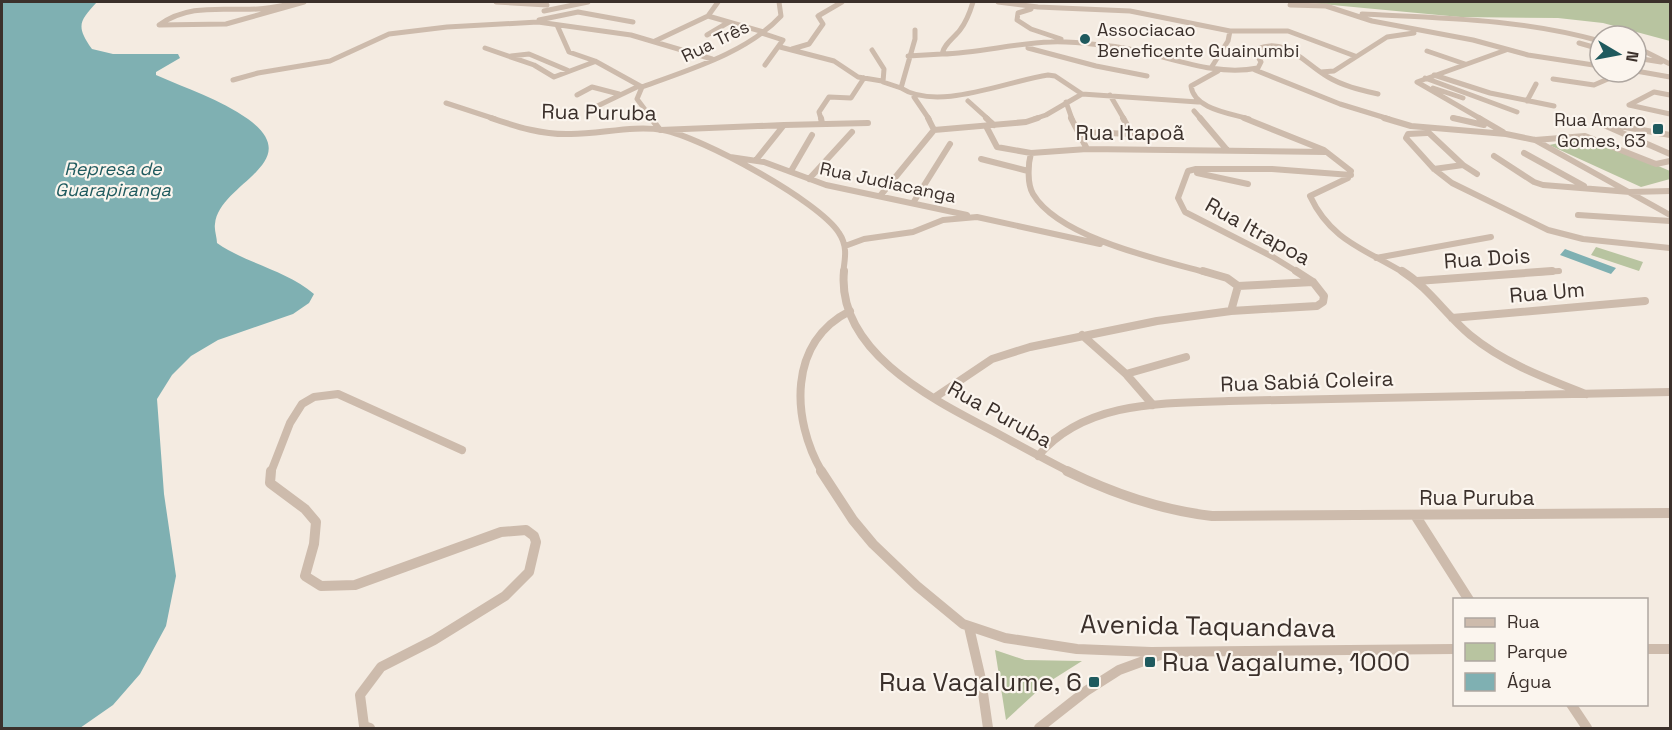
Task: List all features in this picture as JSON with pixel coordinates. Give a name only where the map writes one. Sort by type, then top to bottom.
[{"type":"street","points":[[304,2],[226,24],[159,25],[170,16],[193,8],[256,9],[304,2]]},
{"type":"street","points":[[496,2],[545,8],[588,2]]},
{"type":"street","points":[[538,21],[545,8],[552,2]]},
{"type":"street","points":[[655,41],[708,16],[718,2]]},
{"type":"street","name":"Rua Três","points":[[586,111],[619,94],[712,59],[763,32],[781,16],[779,2]]},
{"type":"street","points":[[787,50],[809,44],[823,24],[818,16],[842,2]]},
{"type":"street","points":[[942,54],[943,49],[967,20],[973,2]]},
{"type":"street","points":[[998,2],[1038,7],[1126,11],[1230,31],[1292,32],[1355,56]]},
{"type":"street","points":[[1290,5],[1327,4],[1372,21],[1473,40],[1506,50],[1588,64]]},
{"type":"street","points":[[1038,7],[1020,12],[1016,18],[1053,40],[1076,45],[1111,46],[1146,51],[1214,69],[1255,70],[1377,117],[1428,131],[1463,165],[1477,174]]},
{"type":"street","points":[[233,80],[258,72],[330,61],[389,34],[447,27],[495,26],[538,21],[578,12],[633,22]]},
{"type":"street","points":[[1350,14],[1468,19],[1565,31],[1588,38]]},
{"type":"street","points":[[708,16],[780,37],[783,40],[780,47],[765,65]]},
{"type":"street","points":[[538,21],[631,35],[712,59]]},
{"type":"street","points":[[707,34],[729,22]]},
{"type":"street","points":[[558,25],[569,52],[595,61],[640,86],[637,99],[660,130],[868,123]]},
{"type":"street","points":[[901,88],[908,56],[915,39],[915,30]]},
{"type":"street","points":[[1198,102],[1192,93],[1191,86],[1214,69],[1228,41],[1230,31]]},
{"type":"street","points":[[1321,72],[1331,72],[1391,35],[1430,33]]},
{"type":"street","points":[[908,56],[1025,47],[1053,40]]},
{"type":"street","points":[[1579,44],[1588,46]]},
{"type":"street","points":[[1255,70],[1260,65],[1257,49],[1269,45],[1290,50],[1328,77],[1378,94]]},
{"type":"street","points":[[780,47],[834,61],[852,74],[901,88],[914,97],[924,109],[934,130]]},
{"type":"street","points":[[1025,47],[1096,66],[1147,76]]},
{"type":"street","points":[[485,48],[534,65],[551,77],[560,76],[567,70],[595,61]]},
{"type":"street","points":[[872,50],[884,69],[882,81]]},
{"type":"street","points":[[1506,50],[1417,82],[1506,134]]},
{"type":"street","points":[[1427,51],[1465,64]]},
{"type":"street","points":[[1648,53],[1670,64]]},
{"type":"street","points":[[511,56],[529,54],[567,70]]},
{"type":"street","points":[[1648,60],[1670,64]]},
{"type":"street","points":[[1648,73],[1671,77]]},
{"type":"street","points":[[914,97],[971,93],[1048,75],[1055,76],[1082,94]]},
{"type":"street","points":[[1434,75],[1478,90],[1554,106]]},
{"type":"street","points":[[822,123],[819,112],[829,97],[851,98],[864,78]]},
{"type":"street","points":[[1423,86],[1514,114],[1425,78]]},
{"type":"street","points":[[1552,80],[1596,84]]},
{"type":"street","points":[[1527,101],[1536,84]]},
{"type":"street","points":[[577,95],[592,87],[619,94]]},
{"type":"street","points":[[1671,95],[1654,92],[1629,105],[1633,108],[1671,114]]},
{"type":"street","points":[[880,196],[934,130],[986,126],[1037,118],[1082,94],[1198,102],[1329,152],[1347,164],[1351,175],[1310,196],[1314,208],[1327,226],[1344,240],[1417,281],[1452,318],[1488,349],[1509,363],[1592,396],[1671,392]]},
{"type":"street","points":[[1110,95],[1132,134]]},
{"type":"street","points":[[968,101],[994,125]]},
{"type":"street","points":[[1066,102],[1087,149]]},
{"type":"street","name":"Rua Puruba","points":[[446,103],[545,133],[660,130],[693,140],[774,183],[822,215],[834,227],[845,246],[843,280],[850,311],[862,334],[881,357],[934,399],[1038,456],[1111,491],[1161,508],[1212,516],[1671,513]]},
{"type":"street","points":[[1194,111],[1227,150]]},
{"type":"street","points":[[1453,118],[1496,128]]},
{"type":"street","points":[[1671,135],[1598,122],[1600,125],[1671,154]]},
{"type":"street","points":[[756,160],[784,125]]},
{"type":"street","name":"Rua Itapoã","points":[[986,126],[998,147],[1031,153],[1087,149],[1329,152]]},
{"type":"street","points":[[1671,161],[1656,164],[1585,136],[1534,140],[1506,134],[1428,131],[1408,134],[1407,138],[1434,169],[1473,195],[1555,232],[1582,239],[1671,248]]},
{"type":"street","points":[[809,179],[852,132]]},
{"type":"street","points":[[1078,132],[1162,135]]},
{"type":"street","points":[[791,171],[812,135]]},
{"type":"street","points":[[1534,140],[1671,215]]},
{"type":"street","points":[[914,203],[950,144]]},
{"type":"street","points":[[1031,153],[1028,171],[1032,193],[1040,204],[1052,214],[1112,247],[1216,273],[1238,286],[1312,282]]},
{"type":"street","points":[[1524,153],[1588,189]]},
{"type":"street","name":"Rua Judiacanga","points":[[725,156],[756,160],[826,185],[1112,247]]},
{"type":"street","points":[[1494,156],[1538,184],[1630,192],[1671,191]]},
{"type":"street","points":[[981,159],[1028,171]]},
{"type":"street","points":[[1434,169],[1463,165]]},
{"type":"street","name":"Rua Itrapoa","points":[[1188,171],[1196,169],[1272,169],[1351,175]]},
{"type":"street","name":"Rua Itrapoa","points":[[1188,171],[1248,184]]},
{"type":"street","name":"Rua Itrapoa","points":[[1188,171],[1178,198],[1185,212],[1273,257],[1312,282],[1324,296],[1323,302],[1317,306],[1231,311]]},
{"type":"street","points":[[1578,215],[1671,221]]},
{"type":"street","points":[[845,246],[864,239],[914,232],[943,220],[977,216]]},
{"type":"street","points":[[1376,258],[1491,237]]},
{"type":"street","name":"Rua Dois","points":[[1417,281],[1559,271]]},
{"type":"street","points":[[934,399],[992,359],[1082,335],[1157,321],[1231,311],[1238,286]]},
{"type":"street","name":"Rua Um","points":[[1452,318],[1645,301]]},
{"type":"street","name":"Avenida Taquandava","points":[[850,311],[830,322],[820,333],[805,363],[799,397],[810,444],[821,470],[859,529],[898,570],[969,627],[1041,644],[1163,654],[1453,649]]},
{"type":"street","points":[[1082,335],[1126,374],[1153,405]]},
{"type":"street","points":[[1126,374],[1186,357]]},
{"type":"street","points":[[370,729],[364,726],[360,695],[381,667],[434,640],[504,596],[529,572],[536,542],[534,536],[526,530],[501,532],[355,585],[335,587],[314,584],[305,576],[305,569],[314,544],[316,522],[305,509],[270,483],[272,466],[290,423],[302,404],[314,397],[338,394],[462,450]]},
{"type":"street","name":"Rua Sabiá Coleira","points":[[1038,456],[1057,434],[1075,424],[1100,415],[1153,405],[1388,397],[1592,396]]},
{"type":"street","points":[[1414,515],[1468,598]]},
{"type":"street","points":[[969,627],[981,679],[988,729]]},
{"type":"street","points":[[1648,649],[1671,648]]},
{"type":"street","points":[[1039,729],[1086,691],[1119,670],[1163,654]]},
{"type":"street","points":[[1572,706],[1587,729]]},
{"type":"green space","points":[[1300,2],[1670,2],[1670,41],[1648,35],[1648,24],[1607,24],[1558,18],[1460,17]]},
{"type":"green space","points":[[1590,137],[1670,171],[1670,179],[1641,187],[1549,145]]},
{"type":"green space","points":[[1596,247],[1643,262],[1639,271],[1591,255]]},
{"type":"green space","points":[[995,650],[1025,660],[1082,661],[1044,685],[1006,720]]},
{"type":"water","name":"Represa de Guarapiranga","points":[[2,2],[97,2],[83,19],[82,24],[83,34],[92,49],[113,54],[178,54],[180,58],[156,72],[156,75],[215,100],[248,119],[264,134],[269,148],[265,161],[256,173],[230,196],[220,210],[215,224],[217,243],[291,279],[314,294],[309,303],[293,314],[218,340],[191,356],[172,375],[157,399],[164,494],[176,576],[166,626],[140,674],[113,705],[80,728],[2,728]]},
{"type":"water","points":[[1565,249],[1616,268],[1611,274],[1560,255]]},
{"type":"place","name":"Associacao Beneficente Guainumbi","points":[[1085,39]]},
{"type":"place","name":"Rua Amaro Gomes, 63","points":[[1658,129]]},
{"type":"place","name":"Rua Vagalume, 1000","points":[[1150,662]]},
{"type":"place","name":"Rua Vagalume, 6","points":[[1094,682]]}]
